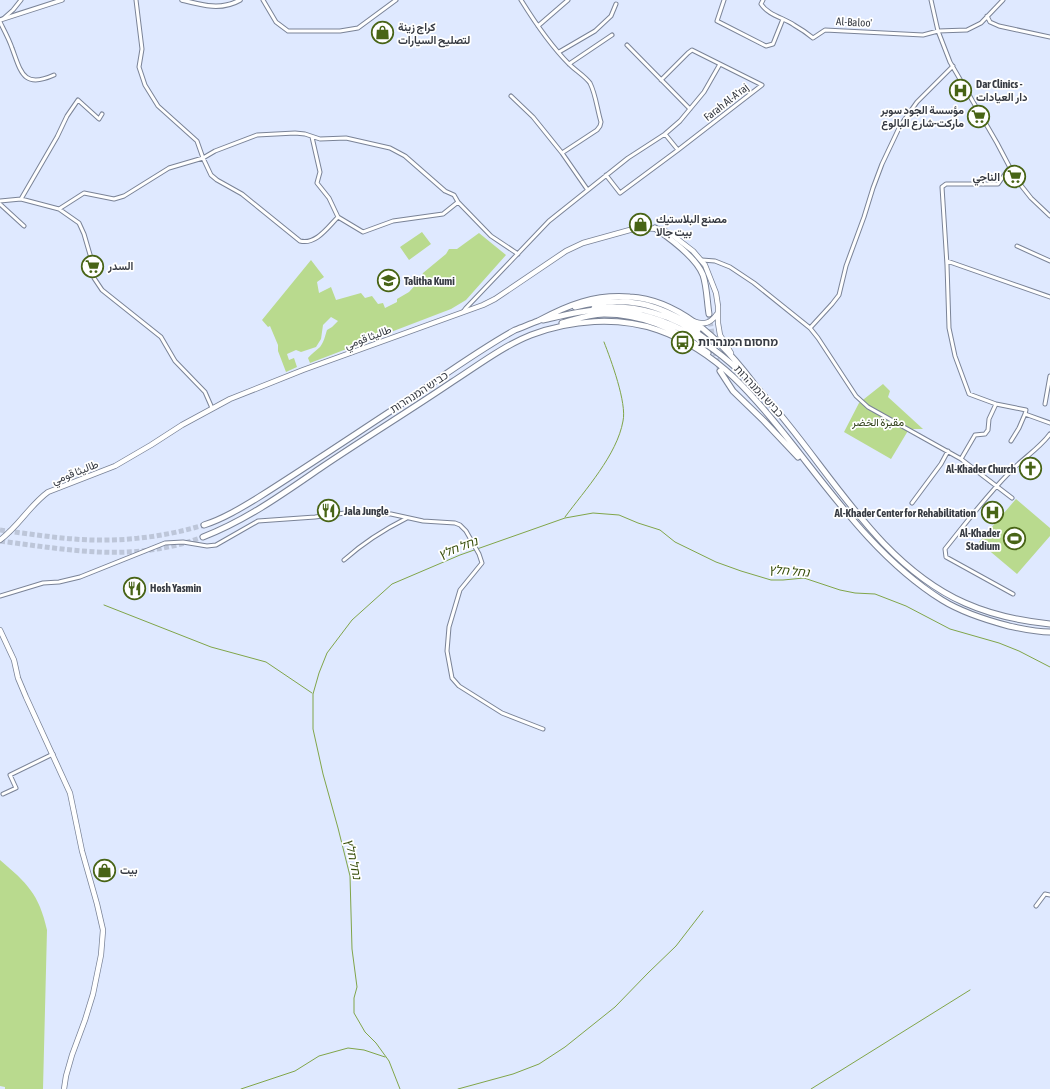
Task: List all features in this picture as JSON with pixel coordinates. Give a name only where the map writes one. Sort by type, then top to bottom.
[{"type":"highway","points":[[655,228],[697,264],[704,278],[709,314]]},
{"type":"highway","points":[[539,320],[623,306],[638,298],[667,306],[675,309],[692,320],[721,345],[744,370],[760,392]]},
{"type":"highway","points":[[532,335],[581,317],[604,314],[632,302],[670,313],[683,320],[714,342],[744,370]]},
{"type":"highway","points":[[539,320],[551,314],[588,304],[623,306],[653,312],[701,335],[748,375]]},
{"type":"highway","points":[[623,306],[625,323]]},
{"type":"highway","points":[[623,306],[690,339],[708,352],[738,379]]},
{"type":"highway","points":[[623,306],[671,324],[687,332],[720,353],[760,392]]},
{"type":"highway","name":"כביש המנהרות","points":[[204,525],[214,522],[259,497],[474,356],[518,329],[539,320]]},
{"type":"highway","name":"כביש המנהרות","points":[[203,537],[242,520],[512,344],[532,335],[581,322],[625,323],[658,330],[680,340],[714,360],[738,379],[768,413],[860,528],[892,562],[921,586],[944,602],[981,618],[1024,629],[1050,632]]},
{"type":"highway","points":[[720,371],[733,391],[823,483]]},
{"type":"highway","name":"כביש המנהרות","points":[[760,392],[862,517],[893,552],[910,568],[926,580],[964,603],[999,615],[1050,624]]},
{"type":"main road","name":"طاليثا قومي","points":[[0,540],[13,529],[38,499],[48,492],[115,466],[212,408],[230,399],[296,373],[463,313],[495,299],[566,251],[583,243],[637,228],[661,229],[671,234],[702,260],[716,293],[718,327],[722,339],[744,370]]},
{"type":"main road","points":[[692,320],[702,324],[708,323],[718,312]]},
{"type":"main road","points":[[0,630],[14,660],[18,678],[26,697],[70,793],[82,851],[98,904],[103,930],[102,955],[93,994],[72,1056],[64,1089]]},
{"type":"street","points":[[1,20],[13,10],[20,0]]},
{"type":"street","points":[[1,20],[62,0]]},
{"type":"street","points":[[136,0],[142,49],[139,67],[145,85],[158,106],[197,140],[211,175],[242,194],[300,241],[312,241],[321,235],[338,217]]},
{"type":"street","points":[[182,0],[197,4],[222,7],[240,0]]},
{"type":"street","points":[[263,0],[276,22],[288,31],[340,31],[358,28],[396,0]]},
{"type":"street","points":[[521,0],[538,26],[559,52],[569,64],[589,82],[594,93],[601,122],[600,126],[597,130],[562,153]]},
{"type":"street","points":[[538,26],[568,0]]},
{"type":"street","points":[[724,0],[717,21],[766,46],[771,46],[773,44],[783,19]]},
{"type":"street","name":"Al-Baloo'","points":[[763,0],[761,4],[764,8],[793,24],[813,38],[825,30],[923,35],[938,31]]},
{"type":"street","points":[[931,0],[938,31],[953,66],[1016,179],[1031,198],[1050,216]]},
{"type":"street","points":[[938,31],[968,30],[981,22],[1002,0]]},
{"type":"street","points":[[559,52],[595,31],[611,16],[616,4]]},
{"type":"street","points":[[987,16],[990,22],[998,26],[1050,37]]},
{"type":"street","points":[[1,20],[18,67],[26,78],[34,81],[44,79],[54,74]]},
{"type":"street","points":[[569,64],[612,36]]},
{"type":"street","points":[[627,46],[690,109]]},
{"type":"street","name":"Farah Al-A'raj","points":[[606,176],[620,193],[762,85],[692,50],[661,80]]},
{"type":"street","points":[[463,313],[466,308],[549,221],[628,158],[665,134],[690,109],[704,92],[720,64]]},
{"type":"street","points":[[810,328],[839,294],[846,266],[873,188],[882,164],[900,126],[917,102],[953,66]]},
{"type":"street","points":[[511,96],[533,117],[562,153],[587,190]]},
{"type":"street","points":[[21,199],[57,138],[67,116],[78,100],[99,119],[102,114]]},
{"type":"street","points":[[59,209],[84,193],[114,199],[124,196],[169,168],[203,158],[215,151],[257,135],[295,133],[320,138],[346,138],[381,145],[394,150],[405,156],[445,191],[454,195],[458,202],[491,236],[518,254]]},
{"type":"street","points":[[665,134],[678,150]]},
{"type":"street","points":[[312,137],[320,172],[317,183],[329,198],[338,217],[363,232],[393,221],[443,214],[458,202]]},
{"type":"street","points":[[1010,167],[998,184],[946,184],[942,187],[947,261],[949,328],[958,366],[969,394],[996,404],[1026,410],[1019,428],[1011,441]]},
{"type":"street","points":[[0,200],[21,199],[59,209],[79,223],[89,250],[94,278],[102,290],[161,337],[175,361],[205,392],[212,408]]},
{"type":"street","points":[[0,204],[24,226]]},
{"type":"street","points":[[1047,213],[1050,209]]},
{"type":"street","points":[[1017,246],[1050,261]]},
{"type":"street","points":[[702,260],[715,261],[735,270],[754,283],[810,328],[860,401],[868,407],[961,459],[997,485],[1012,498]]},
{"type":"street","points":[[947,261],[1050,297]]},
{"type":"street","points":[[1045,404],[1050,376]]},
{"type":"street","points":[[961,459],[975,435],[984,434],[988,430],[989,419],[996,404]]},
{"type":"street","points":[[1025,414],[1050,423]]},
{"type":"street","points":[[1014,594],[946,558],[944,549],[997,485],[1021,460],[1042,444],[1050,434]]},
{"type":"street","points":[[912,503],[941,464],[948,452]]},
{"type":"street","points":[[0,596],[43,583],[59,582],[80,577],[165,543],[184,542],[207,546],[216,545],[261,520],[315,517],[345,513],[390,514],[406,518],[434,522],[447,522],[460,525],[466,531],[479,554],[482,563],[460,590],[449,627],[447,651],[452,678],[455,683],[502,713],[543,729]]},
{"type":"street","points":[[344,560],[375,536],[406,518]]},
{"type":"street","points":[[3,794],[16,788],[10,775],[53,754]]},
{"type":"street","points":[[1036,906],[1045,894],[1050,895]]},
{"type":"green space","points":[[422,232],[431,244],[409,260],[400,247]]},
{"type":"green space","points":[[479,233],[506,255],[466,300],[451,309],[310,363],[308,358],[320,347],[327,330],[338,321],[331,317],[323,325],[321,339],[316,347],[301,352],[296,350],[287,354],[289,360],[294,358],[297,367],[286,372],[278,351],[278,345],[270,326],[268,327],[262,320],[311,260],[324,277],[317,282],[319,293],[331,287],[336,300],[361,293],[365,298],[372,296],[378,304],[383,303],[385,308],[397,302],[397,299],[409,292],[420,280],[423,273],[446,254],[449,249],[457,249]]},
{"type":"green space","name":"مقبرة الخضر","points":[[883,384],[890,391],[888,397],[923,429],[909,429],[891,459],[844,432],[859,403]]},
{"type":"green space","name":"Al-Khader Stadium","points":[[1016,499],[1050,528],[1050,536],[1017,574],[979,542]]},
{"type":"green space","points":[[0,860],[31,890],[40,907],[47,930],[43,1089],[5,1089],[5,1087],[0,1086]]},
{"type":"waterway","points":[[565,517],[591,484],[607,459],[620,434],[623,421],[624,413],[621,393],[604,342]]},
{"type":"waterway","name":"נחל חלץ","points":[[400,1089],[389,1061],[376,1043],[365,1032],[354,1013],[354,998],[357,987],[352,949],[350,876],[323,774],[313,729],[313,694],[327,653],[352,620],[392,584],[460,555],[565,518],[593,513],[619,515],[660,530],[675,542],[716,562],[741,571],[771,580],[804,578],[840,590],[855,593],[875,594],[906,606],[950,629],[999,643],[1019,651],[1050,667]]},
{"type":"waterway","points":[[104,605],[211,647],[266,662],[312,693]]},
{"type":"waterway","points":[[458,1089],[513,1074],[539,1064],[565,1047],[615,1007],[676,946],[703,911]]},
{"type":"waterway","points":[[811,1089],[970,990]]},
{"type":"waterway","points":[[241,1089],[295,1071],[319,1056],[348,1048],[364,1050],[385,1057]]},
{"type":"tunnel","points":[[709,314],[715,353],[720,371]]},
{"type":"tunnel","points":[[0,530],[69,539],[120,540],[148,537],[204,525]]},
{"type":"tunnel","points":[[0,541],[77,551],[127,552],[152,550],[177,545],[203,537]]},
{"type":"place","name":"كراج زينة لتصليح السيارات","points":[[383,33]]},
{"type":"place","name":"Dar Clinics - دار العيادات","points":[[961,90]]},
{"type":"place","name":"مؤسسة الجود سوبر ماركت-شارع البالوع","points":[[979,116]]},
{"type":"place","name":"الناجي","points":[[1015,177]]},
{"type":"place","name":"مصنع البلاستيك بيت جالا","points":[[641,225]]},
{"type":"place","name":"السدر","points":[[92,266]]},
{"type":"place","name":"Talitha Kumi","points":[[388,281]]},
{"type":"place","name":"מחסום המנהרות","points":[[682,342]]},
{"type":"place","name":"Al-Khader Church","points":[[1031,469]]},
{"type":"place","name":"Jala Jungle","points":[[328,511]]},
{"type":"place","name":"Al-Khader Center for Rehabilitation","points":[[992,513]]},
{"type":"place","name":"Al-Khader Stadium","points":[[1015,539]]},
{"type":"place","name":"Hosh Yasmin","points":[[134,588]]},
{"type":"place","name":"بيت","points":[[104,870]]}]
